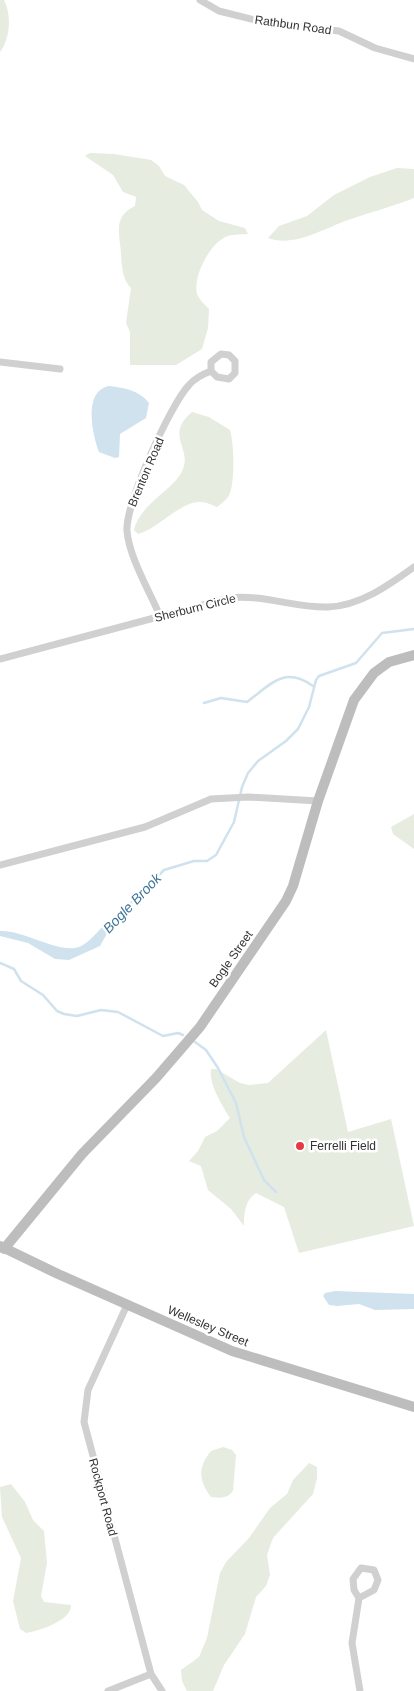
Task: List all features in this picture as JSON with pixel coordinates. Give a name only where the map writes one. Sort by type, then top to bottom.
[{"type":"street","name":"Rathbun Road","points":[[200,0],[220,10],[263,22],[339,31],[375,48],[414,59]]},
{"type":"street","points":[[0,362],[60,369]]},
{"type":"street","name":"Brenton Road","points":[[160,616],[130,547],[127,520],[149,461],[176,402],[194,380],[211,371]]},
{"type":"street","name":"Sherburn Circle","points":[[0,659],[180,610],[242,597],[318,606],[340,606],[366,597],[414,567]]},
{"type":"street","name":"Bogle Street","points":[[2,1247],[82,1154],[156,1078],[200,1027],[286,901],[298,871],[318,801],[354,700],[374,673],[389,662],[414,656]]},
{"type":"street","points":[[0,865],[145,827],[201,802],[231,797],[318,801]]},
{"type":"street","name":"Wellesley Street","points":[[2,1247],[127,1305],[242,1355],[414,1407]]},
{"type":"street","name":"Rockport Road","points":[[127,1305],[88,1390],[84,1422],[151,1674],[162,1691]]},
{"type":"street","points":[[359,1598],[370,1593],[377,1584],[378,1576],[372,1568],[361,1568],[354,1576],[353,1584],[359,1598],[352,1643],[360,1691]]},
{"type":"street","points":[[108,1691],[151,1674]]},
{"type":"shaded area","points":[[0,0],[4,0],[7,6],[9,27],[6,40],[0,52]]},
{"type":"shaded area","points":[[90,153],[114,154],[151,160],[159,166],[165,176],[184,185],[202,210],[219,221],[245,228],[248,234],[225,237],[217,243],[207,256],[199,272],[196,287],[198,296],[209,309],[208,328],[202,349],[176,365],[130,365],[130,332],[126,323],[131,288],[123,272],[119,227],[123,215],[135,206],[136,197],[123,192],[113,175],[85,156]]},
{"type":"shaded area","points":[[397,168],[414,169],[414,198],[348,220],[309,236],[288,241],[268,238],[279,226],[307,216],[334,195],[370,177]]},
{"type":"shaded area","points":[[192,412],[209,417],[230,430],[233,471],[232,487],[229,495],[217,507],[201,502],[186,505],[154,527],[138,534],[134,530],[144,511],[175,482],[184,466],[184,452],[179,433],[184,420]]},
{"type":"shaded area","points":[[414,814],[414,849],[393,834],[391,827]]},
{"type":"shaded area","name":"Ferrelli Field","points":[[326,1030],[348,1132],[391,1119],[414,1226],[299,1253],[284,1207],[256,1193],[247,1203],[244,1226],[231,1209],[208,1190],[201,1166],[189,1161],[198,1151],[205,1137],[217,1131],[230,1118],[214,1088],[211,1069],[216,1069],[240,1083],[249,1085],[268,1083]]},
{"type":"shaded area","points":[[223,1447],[232,1450],[236,1455],[233,1491],[226,1497],[211,1497],[202,1480],[203,1463],[211,1451]]},
{"type":"shaded area","points":[[309,1463],[317,1467],[317,1478],[313,1494],[273,1538],[267,1555],[270,1575],[266,1586],[256,1597],[245,1634],[224,1665],[213,1691],[187,1691],[182,1681],[181,1670],[199,1657],[207,1638],[220,1573],[226,1562],[249,1538],[270,1508],[287,1494],[293,1480]]},
{"type":"shaded area","points":[[11,1484],[25,1502],[33,1520],[44,1531],[47,1563],[41,1596],[44,1602],[71,1605],[70,1610],[61,1620],[39,1630],[26,1633],[20,1629],[13,1601],[21,1558],[2,1517],[0,1487]]},
{"type":"water","points":[[109,386],[136,392],[149,403],[146,418],[120,434],[119,457],[115,458],[99,452],[92,425],[95,396]]},
{"type":"water","points":[[115,919],[100,946],[69,960],[55,959],[28,943],[0,936],[0,931],[10,932],[51,945],[71,948],[79,947]]},
{"type":"water","points":[[335,1291],[414,1294],[414,1309],[375,1310],[359,1304],[329,1305],[323,1296],[325,1293]]},
{"type":"waterway","name":"Bogle Brook","points":[[114,920],[164,870],[194,861],[207,861],[216,855],[234,822],[242,787],[248,773],[258,761],[286,741],[298,729],[309,707],[316,680],[319,676],[356,663],[382,633],[414,629]]},
{"type":"waterway","points":[[204,703],[221,698],[247,702],[270,684],[285,677],[294,677],[313,686]]},
{"type":"waterway","points":[[0,963],[14,969],[21,981],[43,995],[57,1011],[64,1014],[77,1016],[101,1010],[118,1012],[163,1036],[178,1033],[183,1035]]},
{"type":"waterway","points":[[195,1042],[206,1050],[218,1068],[236,1103],[244,1137],[264,1180],[276,1192]]},
{"type":"place","name":"Ferrelli Field","points":[[300,1146]]}]
